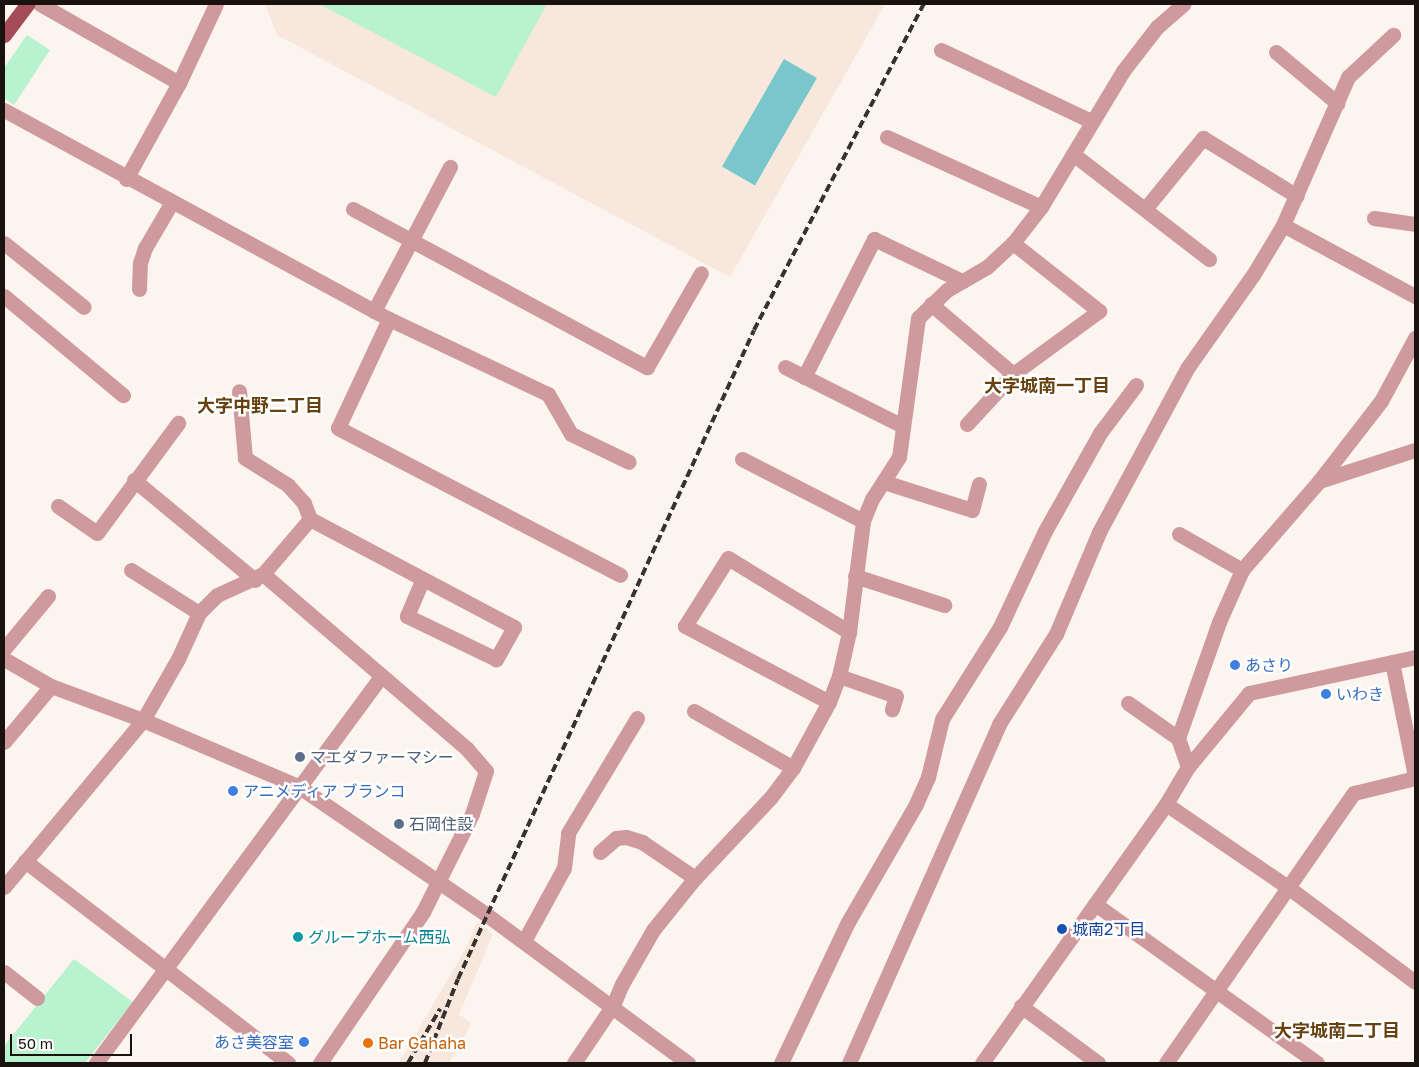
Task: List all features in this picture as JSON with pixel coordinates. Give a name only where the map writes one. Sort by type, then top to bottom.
[{"type":"main road","points":[[4,35],[27,4]]},
{"type":"street","points":[[40,4],[178,83]]},
{"type":"street","points":[[126,179],[178,83],[216,4]]},
{"type":"street","points":[[574,1063],[613,1005],[622,984],[653,930],[696,878],[771,797],[793,768],[829,702],[840,676],[863,521],[898,457],[918,318],[931,304],[962,281],[987,267],[1013,243],[1041,207],[1091,121],[1123,72],[1157,27],[1183,4]]},
{"type":"street","points":[[849,1063],[999,724],[1056,634],[1100,532],[1188,367],[1253,275],[1283,225],[1348,77],[1393,35]]},
{"type":"street","points":[[941,50],[1091,121]]},
{"type":"street","points":[[1276,52],[1337,103]]},
{"type":"street","points":[[4,110],[126,179],[389,319],[548,394],[571,434],[629,462]]},
{"type":"street","points":[[886,137],[1041,207]]},
{"type":"street","points":[[1145,209],[1203,138],[1297,196]]},
{"type":"street","points":[[1073,154],[1209,259]]},
{"type":"street","points":[[374,311],[450,167]]},
{"type":"street","points":[[139,289],[140,263],[145,248],[172,202]]},
{"type":"street","points":[[353,209],[647,367],[700,273]]},
{"type":"street","points":[[1374,218],[1415,224]]},
{"type":"street","points":[[1283,225],[1415,296]]},
{"type":"street","points":[[804,377],[874,239],[962,281]]},
{"type":"street","points":[[4,243],[84,307]]},
{"type":"street","points":[[967,424],[1013,374],[1099,311],[1013,243]]},
{"type":"street","points":[[4,296],[123,395]]},
{"type":"street","points":[[931,304],[1013,374]]},
{"type":"street","points":[[389,319],[338,428],[620,575]]},
{"type":"street","points":[[1178,738],[1219,622],[1242,570],[1319,481],[1381,401],[1415,338]]},
{"type":"street","points":[[786,367],[903,426]]},
{"type":"street","points":[[781,1063],[848,922],[916,804],[928,777],[942,719],[1000,627],[1045,531],[1100,432],[1136,385]]},
{"type":"street","points":[[239,391],[245,458],[288,485],[304,503],[310,519],[514,628],[496,659],[407,616],[422,580]]},
{"type":"street","points":[[58,506],[97,533],[134,480],[178,423]]},
{"type":"street","points":[[1319,481],[1415,450]]},
{"type":"street","points":[[742,459],[863,521]]},
{"type":"street","points":[[134,480],[259,577],[381,676],[467,749],[486,771],[472,814],[423,912],[320,1063]]},
{"type":"street","points":[[884,482],[972,510],[979,484]]},
{"type":"street","points":[[4,887],[9,870],[25,861],[143,720],[178,659],[199,613],[217,595],[259,577],[310,519]]},
{"type":"street","points":[[1179,534],[1242,570]]},
{"type":"street","points":[[829,702],[685,626],[728,558],[848,632]]},
{"type":"street","points":[[131,570],[199,613]]},
{"type":"street","points":[[855,576],[944,605]]},
{"type":"street","points":[[4,649],[48,596]]},
{"type":"street","points":[[982,1063],[1166,804],[1188,767],[1249,693],[1415,657]]},
{"type":"street","points":[[4,659],[51,686],[143,720],[298,786],[524,941],[613,1005],[674,1058],[688,1063]]},
{"type":"street","points":[[1166,1063],[1354,793],[1415,777],[1392,662]]},
{"type":"street","points":[[96,1063],[167,970],[298,786],[381,676]]},
{"type":"street","points":[[840,676],[896,696],[892,709]]},
{"type":"street","points":[[4,742],[51,686]]},
{"type":"street","points":[[1128,703],[1178,738],[1188,767]]},
{"type":"street","points":[[694,712],[793,768]]},
{"type":"street","points":[[524,941],[564,868],[568,833],[637,718]]},
{"type":"street","points":[[1166,804],[1289,888],[1415,982]]},
{"type":"street","points":[[600,852],[616,838],[626,837],[642,842],[696,878]]},
{"type":"street","points":[[25,861],[288,1063]]},
{"type":"street","points":[[1095,904],[1317,1063]]},
{"type":"street","points":[[4,972],[36,998]]},
{"type":"street","points":[[1021,1006],[1098,1063]]},
{"type":"shaded area","points":[[265,4],[885,4],[730,277],[277,35]]},
{"type":"shaded area","points":[[477,922],[493,934],[459,1014],[471,1024],[449,1063],[399,1063],[465,950]]},
{"type":"green space","points":[[319,4],[547,4],[496,97]]},
{"type":"green space","points":[[27,35],[50,50],[14,105],[4,98],[4,68]]},
{"type":"green space","points":[[74,959],[133,1002],[85,1063],[4,1063],[4,1046]]},
{"type":"water","points":[[784,59],[817,78],[755,185],[722,166]]},
{"type":"railway","points":[[425,1063],[458,979],[754,330],[924,4]]},
{"type":"railway","points":[[408,1063],[440,1009]]},
{"type":"place","name":"あさり","points":[[1235,665]]},
{"type":"place","name":"いわき","points":[[1326,694]]},
{"type":"place","name":"マエダファーマシー","points":[[300,757]]},
{"type":"place","name":"アニメディア ブランコ","points":[[233,791]]},
{"type":"place","name":"石岡住設","points":[[399,824]]},
{"type":"place","name":"城南2丁目","points":[[1062,929]]},
{"type":"place","name":"グループホーム西弘","points":[[298,937]]},
{"type":"place","name":"あさ美容室","points":[[304,1042]]},
{"type":"place","name":"Bar Gahaha","points":[[368,1043]]},
{"type":"district","name":"大字城南一丁目","points":[[1047,385]]},
{"type":"district","name":"大字中野二丁目","points":[[260,405]]},
{"type":"district","name":"大字城南二丁目","points":[[1337,1030]]}]
